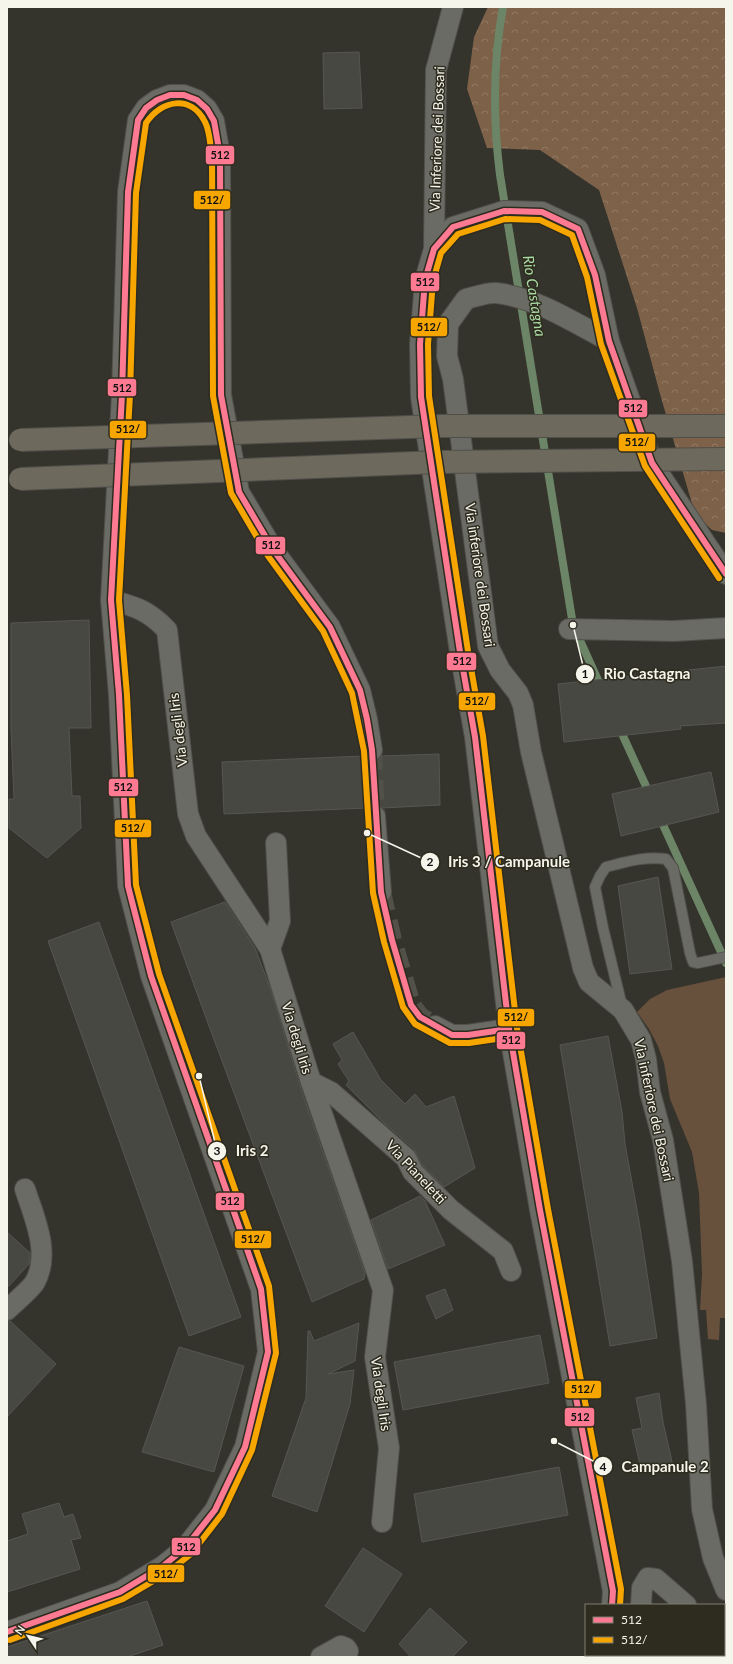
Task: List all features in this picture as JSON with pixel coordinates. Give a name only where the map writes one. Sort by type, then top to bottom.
[{"type":"highway","points":[[20,440],[440,426],[726,426]]},
{"type":"highway","points":[[20,479],[438,462],[726,459]]},
{"type":"street","name":"Via Inferiore dei Bossari","points":[[434,249],[436,70],[453,7]]},
{"type":"street","points":[[7,1632],[120,1592],[163,1566],[185,1548],[215,1510],[245,1447],[268,1352],[261,1289],[151,976],[128,886],[119,696],[111,600],[122,394],[128,192],[138,120],[146,108],[157,100],[170,95],[184,95],[197,100],[208,109],[214,121],[220,154],[221,395],[239,492],[274,551],[330,627],[360,690],[367,718],[372,750]]},
{"type":"street","points":[[612,1604],[613,1591],[540,1210],[509,1029],[475,737],[460,652],[421,397],[420,344],[425,280],[434,249],[453,227],[504,211],[542,212],[578,229],[595,275],[610,341],[652,463],[717,546],[726,574]]},
{"type":"street","name":"Via inferiore dei Bossari","points":[[610,341],[522,298],[495,293],[466,299],[448,324],[447,356],[453,379],[488,646],[500,670],[518,693],[523,705],[531,752],[583,968],[589,982],[623,1010],[641,1040],[646,1059],[650,1092],[663,1140],[682,1261],[696,1404],[702,1509],[713,1558],[726,1590]]},
{"type":"street","name":"Via degli Iris","points":[[111,600],[139,608],[155,618],[167,630],[188,814],[196,836],[270,949],[310,1082],[383,1290],[375,1357],[389,1448],[382,1522]]},
{"type":"street","points":[[569,629],[674,631],[726,628]]},
{"type":"street","points":[[375,816],[380,892]]},
{"type":"street","points":[[270,949],[280,921],[276,843]]},
{"type":"street","points":[[435,1026],[452,1034],[468,1035],[509,1029]]},
{"type":"street","name":"Via Pianeletti","points":[[310,1082],[331,1092],[406,1158],[413,1172],[451,1210],[503,1251],[511,1271]]},
{"type":"street","points":[[7,1310],[35,1282],[42,1260],[37,1226],[25,1188]]},
{"type":"street","points":[[641,1604],[642,1588],[648,1578],[656,1579],[685,1604]]},
{"type":"street","points":[[321,1657],[342,1646],[348,1651],[346,1657]]},
{"type":"lane","points":[[623,1010],[603,928],[596,887],[600,876],[606,867],[639,859],[655,857],[666,859],[673,868],[693,962],[698,963],[726,957]]},
{"type":"shaded area","points":[[726,977],[726,1318],[720,1318],[719,1340],[708,1339],[706,1310],[700,1310],[702,1274],[699,1193],[692,1152],[670,1099],[664,1063],[658,1046],[649,1029],[637,1012],[650,999],[667,990]]},
{"type":"green space","points":[[488,7],[726,7],[726,533],[712,530],[695,514],[637,308],[599,190],[540,150],[487,148],[467,89],[474,37]]},
{"type":"building","points":[[359,52],[362,108],[324,109],[323,53]]},
{"type":"building","points":[[89,620],[91,728],[69,728],[72,796],[80,796],[81,828],[47,858],[9,828],[9,799],[14,799],[11,729],[11,623]]},
{"type":"building","points":[[726,666],[726,723],[680,726],[681,729],[564,742],[558,684]]},
{"type":"building","points":[[439,754],[440,805],[382,808],[374,805],[367,808],[224,814],[222,762],[363,756],[368,761],[373,761],[382,756]]},
{"type":"building","points":[[711,772],[719,812],[621,836],[612,794]]},
{"type":"building","points":[[658,877],[672,969],[630,974],[618,886]]},
{"type":"building","points":[[225,902],[255,948],[271,990],[300,1086],[365,1273],[364,1279],[312,1302],[171,922]]},
{"type":"building","points":[[99,922],[241,1317],[189,1336],[48,941]]},
{"type":"building","points":[[353,1032],[381,1080],[405,1104],[415,1094],[426,1107],[454,1096],[475,1168],[444,1187],[422,1165],[414,1149],[385,1124],[346,1085],[349,1081],[338,1064],[342,1060],[333,1044]]},
{"type":"building","points":[[608,1036],[622,1112],[625,1144],[639,1221],[657,1338],[610,1346],[560,1045]]},
{"type":"building","points":[[420,1196],[425,1201],[445,1245],[388,1269],[371,1220]]},
{"type":"building","points":[[7,1232],[30,1253],[30,1258],[29,1264],[7,1288]]},
{"type":"building","points":[[445,1289],[453,1310],[436,1319],[426,1296]]},
{"type":"building","points":[[7,1321],[10,1321],[56,1364],[7,1417]]},
{"type":"building","points":[[359,1323],[355,1361],[328,1374],[354,1370],[350,1404],[317,1512],[272,1496],[306,1398],[308,1331],[310,1331],[314,1341]]},
{"type":"building","points":[[540,1335],[549,1383],[403,1410],[394,1362]]},
{"type":"building","points":[[179,1347],[244,1366],[214,1472],[142,1452]]},
{"type":"building","points":[[659,1393],[663,1422],[673,1466],[642,1473],[632,1430],[642,1428],[636,1398]]},
{"type":"building","points":[[559,1467],[568,1515],[422,1542],[414,1494]]},
{"type":"building","points":[[59,1503],[64,1517],[73,1514],[81,1538],[71,1540],[80,1569],[7,1592],[7,1541],[28,1534],[22,1514]]},
{"type":"building","points":[[363,1548],[402,1574],[364,1632],[325,1606]]},
{"type":"building","points":[[147,1601],[163,1645],[127,1657],[7,1657],[7,1647]]},
{"type":"building","points":[[430,1608],[467,1642],[452,1657],[411,1657],[399,1644]]},
{"type":"waterway","name":"Rio Castagna","points":[[503,7],[497,49],[495,91],[496,133],[500,175],[573,625],[602,689]]},
{"type":"waterway","name":"Rio Castagna","points":[[618,725],[650,795]]},
{"type":"waterway","name":"Rio Castagna","points":[[659,816],[726,963]]},
{"type":"tunnel","points":[[372,750],[375,816]]},
{"type":"tunnel","points":[[381,892],[392,940],[411,1005],[420,1017],[435,1026]]},
{"type":"transit line","name":"512","points":[[7,1632],[120,1592],[163,1566],[185,1548],[215,1510],[245,1447],[268,1352],[261,1289],[151,976],[128,886],[119,695],[111,600],[122,394],[128,192],[138,120],[146,108],[157,100],[170,95],[184,95],[197,100],[207,109],[214,121],[220,155],[221,395],[239,492],[274,551],[330,627],[360,690],[372,750],[381,892],[392,940],[411,1005],[420,1017],[452,1035],[468,1035],[509,1029]]},
{"type":"transit line","name":"512/","points":[[10,1640],[123,1599],[167,1573],[191,1554],[222,1514],[252,1450],[276,1353],[269,1286],[159,974],[136,885],[127,695],[119,600],[130,394],[136,193],[146,123],[152,115],[168,105],[176,103],[192,107],[199,113],[205,122],[210,138],[212,156],[213,396],[231,493],[268,556],[323,631],[352,693],[364,751],[373,893],[384,942],[403,1007],[415,1024],[450,1043],[469,1043],[510,1037]]},
{"type":"transit line","name":"512","points":[[612,1604],[613,1591],[540,1210],[509,1029],[475,737],[460,652],[421,397],[420,344],[425,280],[434,249],[453,227],[504,211],[542,212],[578,229],[595,275],[609,341],[652,463],[726,574]]},
{"type":"transit line","name":"512/","points":[[620,1604],[621,1589],[548,1209],[517,1028],[483,736],[468,651],[429,396],[428,344],[433,281],[441,253],[458,234],[505,219],[540,220],[572,235],[587,277],[601,344],[645,466],[719,578]]},
{"type":"place","name":"Rio Castagna","points":[[573,625]]},
{"type":"place","name":"Iris 3 / Campanule","points":[[367,833]]},
{"type":"place","name":"Iris 2","points":[[199,1076]]},
{"type":"place","name":"Campanule 2","points":[[554,1441]]}]
